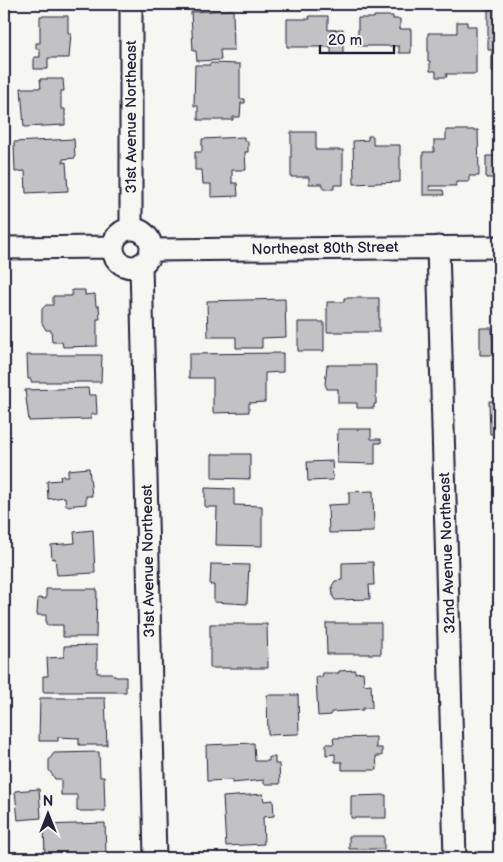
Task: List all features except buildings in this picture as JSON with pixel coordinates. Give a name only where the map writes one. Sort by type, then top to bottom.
[{"type":"street","name":"31st Avenue Northeast","points":[[131,4],[131,230]]},
{"type":"street","points":[[131,230],[140,231],[148,238],[146,257],[128,266],[122,264],[117,259],[113,247],[122,232],[131,230]]},
{"type":"street","points":[[4,248],[113,247]]},
{"type":"street","name":"Northeast 80th Street","points":[[146,257],[438,247],[499,247]]},
{"type":"street","name":"32nd Avenue Northeast","points":[[438,247],[455,858]]},
{"type":"street","name":"31st Avenue Northeast","points":[[146,257],[155,858]]}]
